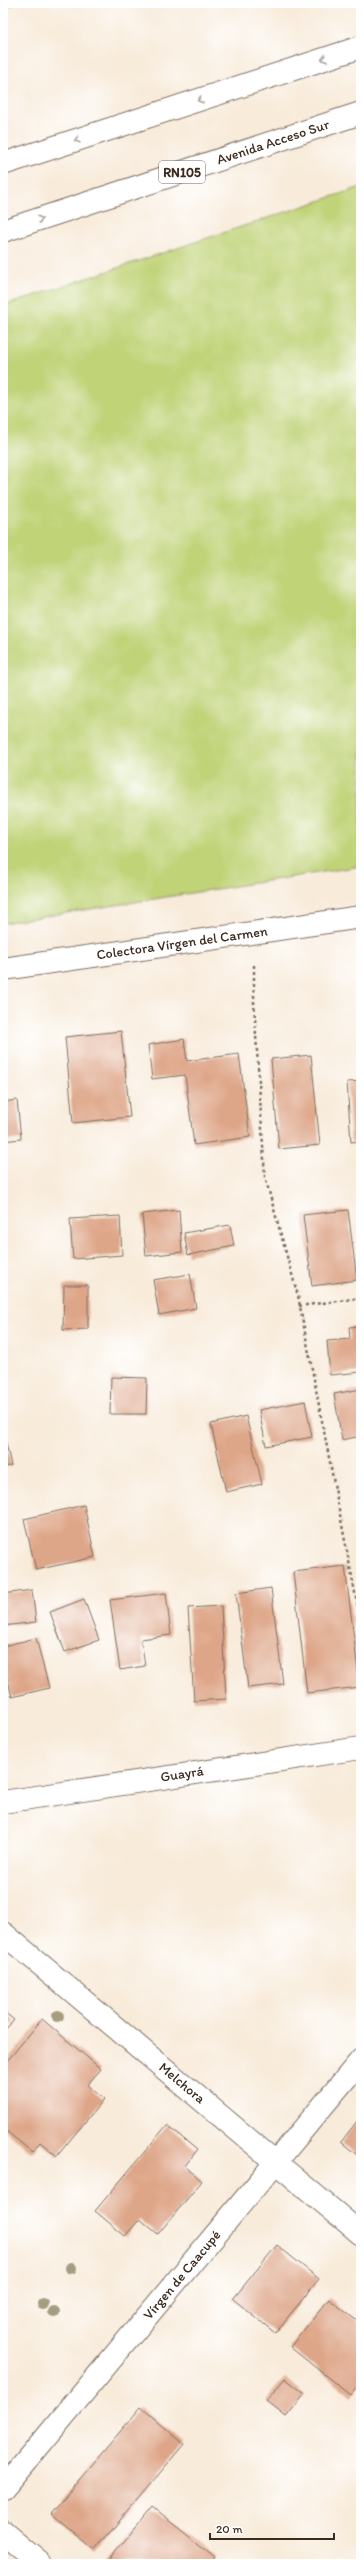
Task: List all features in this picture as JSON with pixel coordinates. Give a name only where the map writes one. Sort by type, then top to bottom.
[{"type":"main road","points":[[3,164],[361,47]]},
{"type":"main road","name":"Avenida Acceso Sur","points":[[3,231],[361,113]]},
{"type":"main road","name":"Colectora Vírgen del Carmen","points":[[3,968],[361,917]]},
{"type":"main road","name":"Guayrá","points":[[3,1802],[361,1748]]},
{"type":"main road","name":"Melchora","points":[[3,1933],[361,2234]]},
{"type":"main road","name":"Vírgen de Caacupé","points":[[3,2489],[361,2060]]},
{"type":"main road","points":[[3,2532],[41,2564]]},
{"type":"path","points":[[255,932],[254,1003],[265,1177],[299,1306],[361,1624]]},
{"type":"path","points":[[299,1306],[361,1298]]},
{"type":"green space","points":[[361,187],[361,866],[3,923],[3,306]]},
{"type":"building","points":[[121,1031],[130,1117],[73,1123],[65,1037]]},
{"type":"building","points":[[184,1039],[187,1061],[239,1054],[250,1137],[194,1145],[185,1075],[152,1079],[148,1045]]},
{"type":"building","points":[[311,1055],[320,1145],[279,1149],[271,1059]]},
{"type":"building","points":[[361,1081],[361,1141],[351,1142],[347,1082]]},
{"type":"building","points":[[17,1100],[21,1139],[3,1141],[3,1102]]},
{"type":"building","points":[[179,1210],[182,1252],[146,1256],[142,1214]]},
{"type":"building","points":[[348,1210],[357,1280],[312,1286],[303,1215]]},
{"type":"building","points":[[120,1216],[122,1255],[73,1259],[70,1219]]},
{"type":"building","points":[[230,1225],[234,1246],[188,1255],[184,1233]]},
{"type":"building","points":[[190,1274],[196,1308],[159,1315],[153,1280]]},
{"type":"building","points":[[64,1285],[88,1285],[88,1329],[63,1330]]},
{"type":"building","points":[[361,1326],[361,1372],[330,1375],[327,1341],[350,1339],[349,1327]]},
{"type":"building","points":[[111,1377],[147,1378],[146,1414],[110,1414]]},
{"type":"building","points":[[361,1389],[361,1436],[342,1440],[334,1394]]},
{"type":"building","points":[[305,1401],[312,1437],[266,1446],[259,1410]]},
{"type":"building","points":[[246,1416],[262,1484],[226,1492],[211,1424]]},
{"type":"building","points":[[3,1428],[11,1466],[3,1467]]},
{"type":"building","points":[[84,1505],[95,1557],[36,1570],[24,1519]]},
{"type":"building","points":[[345,1566],[360,1687],[307,1693],[293,1572]]},
{"type":"building","points":[[271,1588],[283,1684],[248,1688],[236,1593]]},
{"type":"building","points":[[32,1590],[36,1622],[3,1626],[3,1594]]},
{"type":"building","points":[[166,1593],[171,1635],[141,1639],[145,1666],[120,1670],[110,1600]]},
{"type":"building","points":[[84,1599],[99,1640],[65,1652],[50,1612]]},
{"type":"building","points":[[221,1606],[226,1699],[194,1701],[188,1608]]},
{"type":"building","points":[[36,1638],[49,1688],[12,1697],[3,1659],[3,1646]]},
{"type":"building","points":[[3,2011],[14,2020],[3,2032]]},
{"type":"building","points":[[42,2019],[101,2069],[87,2085],[104,2099],[57,2156],[40,2142],[32,2152],[5,2130],[3,2132],[3,2066]]},
{"type":"building","points":[[361,2116],[361,2158],[341,2142]]},
{"type":"building","points":[[167,2125],[197,2150],[185,2166],[202,2181],[158,2234],[140,2219],[125,2236],[95,2211]]},
{"type":"building","points":[[277,2245],[319,2279],[275,2333],[233,2299]]},
{"type":"building","points":[[329,2299],[361,2324],[361,2384],[351,2396],[290,2347]]},
{"type":"building","points":[[285,2378],[305,2394],[286,2417],[266,2401]]},
{"type":"building","points":[[141,2407],[184,2444],[95,2550],[51,2513]]},
{"type":"building","points":[[152,2507],[215,2557],[210,2564],[112,2564],[108,2561]]},
{"type":"railway","points":[[3,6],[12,3]]}]
